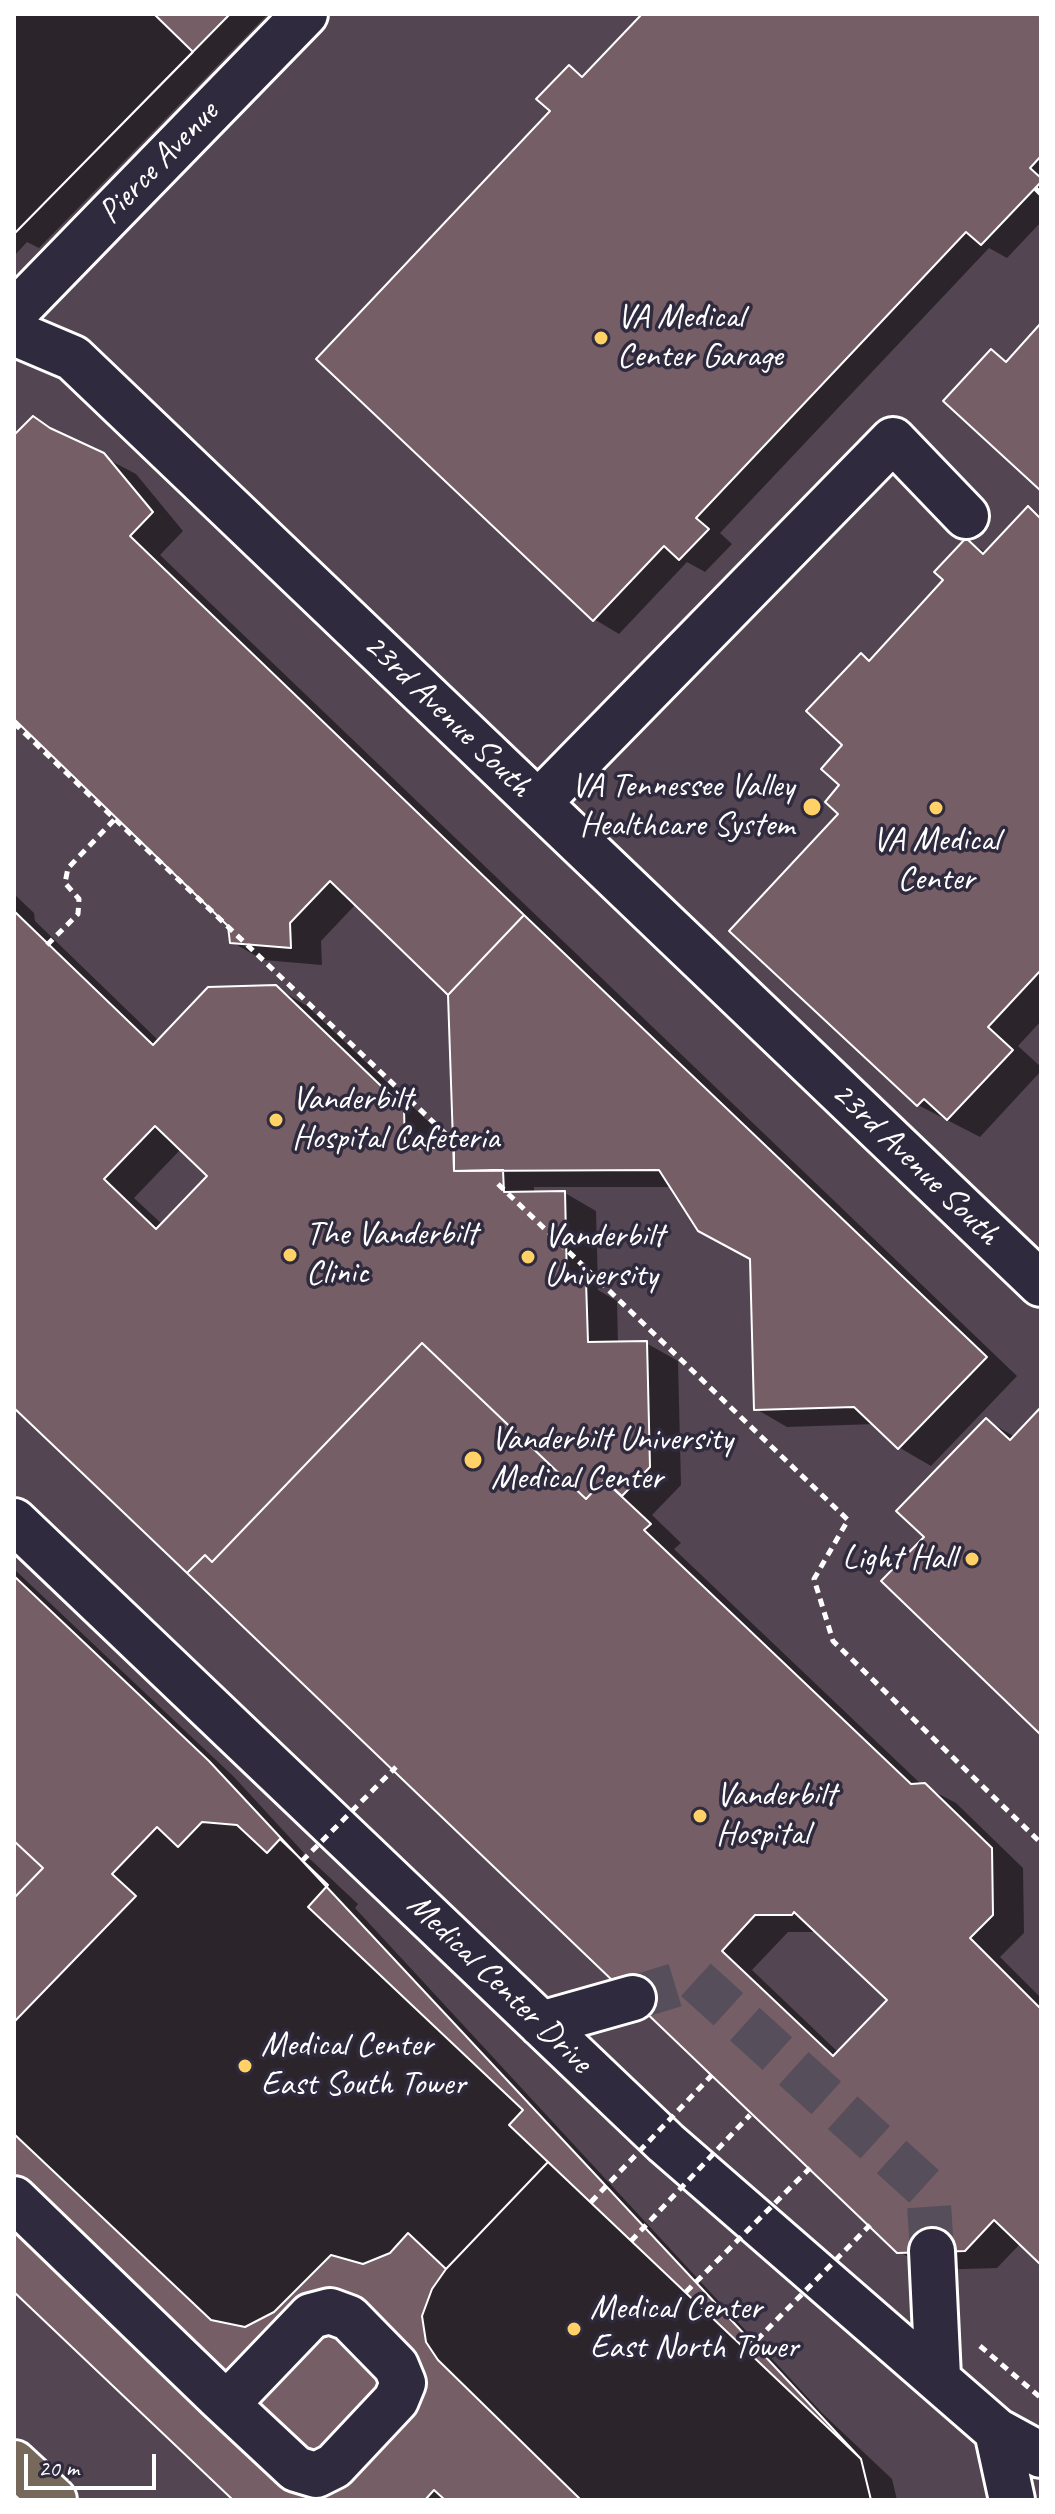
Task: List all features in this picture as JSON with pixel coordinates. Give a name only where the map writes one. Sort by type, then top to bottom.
[{"type":"main road","points":[[14,2463],[54,2500]]},
{"type":"street","name":"Pierce Avenue","points":[[14,313],[305,14]]},
{"type":"street","name":"23rd Avenue South","points":[[14,333],[73,358],[1041,1284]]},
{"type":"street","points":[[538,803],[893,440],[966,516]]},
{"type":"street","name":"Medical Center Drive","points":[[14,1521],[666,2143],[997,2431],[1041,2455]]},
{"type":"street","points":[[541,2024],[633,1998]]},
{"type":"street","points":[[14,2199],[220,2398]]},
{"type":"street","points":[[932,2251],[938,2377]]},
{"type":"street","points":[[997,2431],[1012,2500]]},
{"type":"path","points":[[1035,188],[1041,194]]},
{"type":"path","points":[[14,723],[451,1139]]},
{"type":"path","points":[[47,945],[78,914],[79,899],[65,883],[68,868],[115,819]]},
{"type":"path","points":[[498,1184],[848,1520],[814,1579],[833,1641],[1041,1843]]},
{"type":"path","points":[[302,1861],[396,1767]]},
{"type":"path","points":[[591,2202],[712,2075]]},
{"type":"path","points":[[631,2241],[750,2115]]},
{"type":"path","points":[[686,2292],[810,2168]]},
{"type":"path","points":[[747,2350],[870,2225]]},
{"type":"path","points":[[977,2344],[1041,2398]]},
{"type":"shaded area","name":"Vanderbilt University","points":[[14,14],[1041,14],[1041,2500],[14,2500]]},
{"type":"building","points":[[14,14],[230,14],[14,234]]},
{"type":"building","points":[[14,14],[154,14],[193,52],[14,234]]},
{"type":"building","name":"VA Medical Center Garage","points":[[642,14],[1038,14],[1041,17],[1041,156],[1030,168],[1041,178],[1041,182],[981,245],[966,232],[696,518],[709,529],[679,560],[664,546],[593,621],[316,359],[550,111],[536,99],[569,65],[582,77]]},
{"type":"building","points":[[1041,323],[1041,491],[943,401],[991,349],[1006,362]]},
{"type":"building","points":[[33,416],[50,428],[104,453],[153,512],[130,536],[524,915],[448,995],[330,881],[290,923],[291,948],[230,943],[228,926],[14,719],[14,435]]},
{"type":"building","name":"VA Medical Center","points":[[1028,506],[1041,519],[1041,970],[988,1027],[1013,1050],[947,1120],[924,1099],[917,1106],[729,931],[838,814],[825,802],[839,785],[821,769],[842,745],[806,711],[861,653],[869,661],[943,580],[934,572],[966,538],[983,554]]},
{"type":"building","name":"The Vanderbilt Clinic","points":[[14,911],[153,1045],[208,987],[276,985],[404,1108],[405,1149],[454,1147],[454,1171],[503,1170],[504,1192],[565,1191],[567,1282],[586,1281],[588,1342],[647,1341],[650,1467],[622,1496],[604,1480],[586,1499],[422,1343],[212,1562],[205,1555],[187,1573],[14,1408]],"holes":[[[155,1126],[207,1176],[156,1229],[104,1179]]]},
{"type":"building","points":[[524,915],[987,1357],[898,1449],[854,1407],[754,1410],[750,1259],[698,1231],[659,1170],[454,1171],[448,995]]},
{"type":"building","name":"Vanderbilt Hospital","points":[[422,1343],[586,1499],[604,1480],[651,1524],[644,1530],[911,1784],[925,1783],[992,1848],[993,1915],[970,1938],[1041,2009],[1041,2265],[994,2220],[965,2251],[897,2253],[187,1573],[205,1555],[212,1562]],"holes":[[[794,1912],[887,2000],[833,2056],[722,1951],[755,1915],[792,1915]]]},
{"type":"building","name":"Light Hall","points":[[1041,1407],[1041,1735],[881,1581],[924,1537],[896,1511],[986,1418],[1010,1440]]},
{"type":"building","points":[[14,1576],[209,1761],[861,2459],[871,2500],[445,2500],[434,2490],[425,2500],[233,2500],[14,2292],[14,1898],[43,1868],[14,1841]]},
{"type":"building","name":"Medical Center East South Tower","points":[[202,1822],[237,1825],[267,1853],[280,1839],[328,1885],[308,1907],[523,2110],[509,2125],[548,2162],[446,2269],[408,2233],[390,2253],[363,2264],[331,2255],[274,2312],[245,2327],[211,2320],[14,2134],[14,2022],[136,1896],[112,1874],[157,1827],[178,1847]]},
{"type":"building","points":[[14,1841],[43,1868],[14,1898]]},
{"type":"building","name":"Medical Center East North Tower","points":[[548,2162],[861,2459],[871,2500],[581,2500],[438,2360],[426,2342],[422,2316],[432,2289],[446,2269]]},
{"type":"tunnel","points":[[633,1998],[695,1979],[928,2190],[932,2251]]},
{"type":"place","name":"VA Medical Center Garage","points":[[601,338]]},
{"type":"place","name":"VA Tennessee Valley Healthcare System","points":[[812,807]]},
{"type":"place","name":"VA Medical Center","points":[[936,808]]},
{"type":"place","name":"Vanderbilt Hospital Cafeteria","points":[[276,1120]]},
{"type":"place","name":"The Vanderbilt Clinic","points":[[290,1255]]},
{"type":"place","name":"Vanderbilt University","points":[[528,1257]]},
{"type":"place","name":"Vanderbilt University Medical Center","points":[[473,1460]]},
{"type":"place","name":"Light Hall","points":[[972,1559]]},
{"type":"place","name":"Vanderbilt Hospital","points":[[700,1816]]},
{"type":"place","name":"Medical Center East South Tower","points":[[245,2066]]},
{"type":"place","name":"Medical Center East North Tower","points":[[574,2329]]}]
